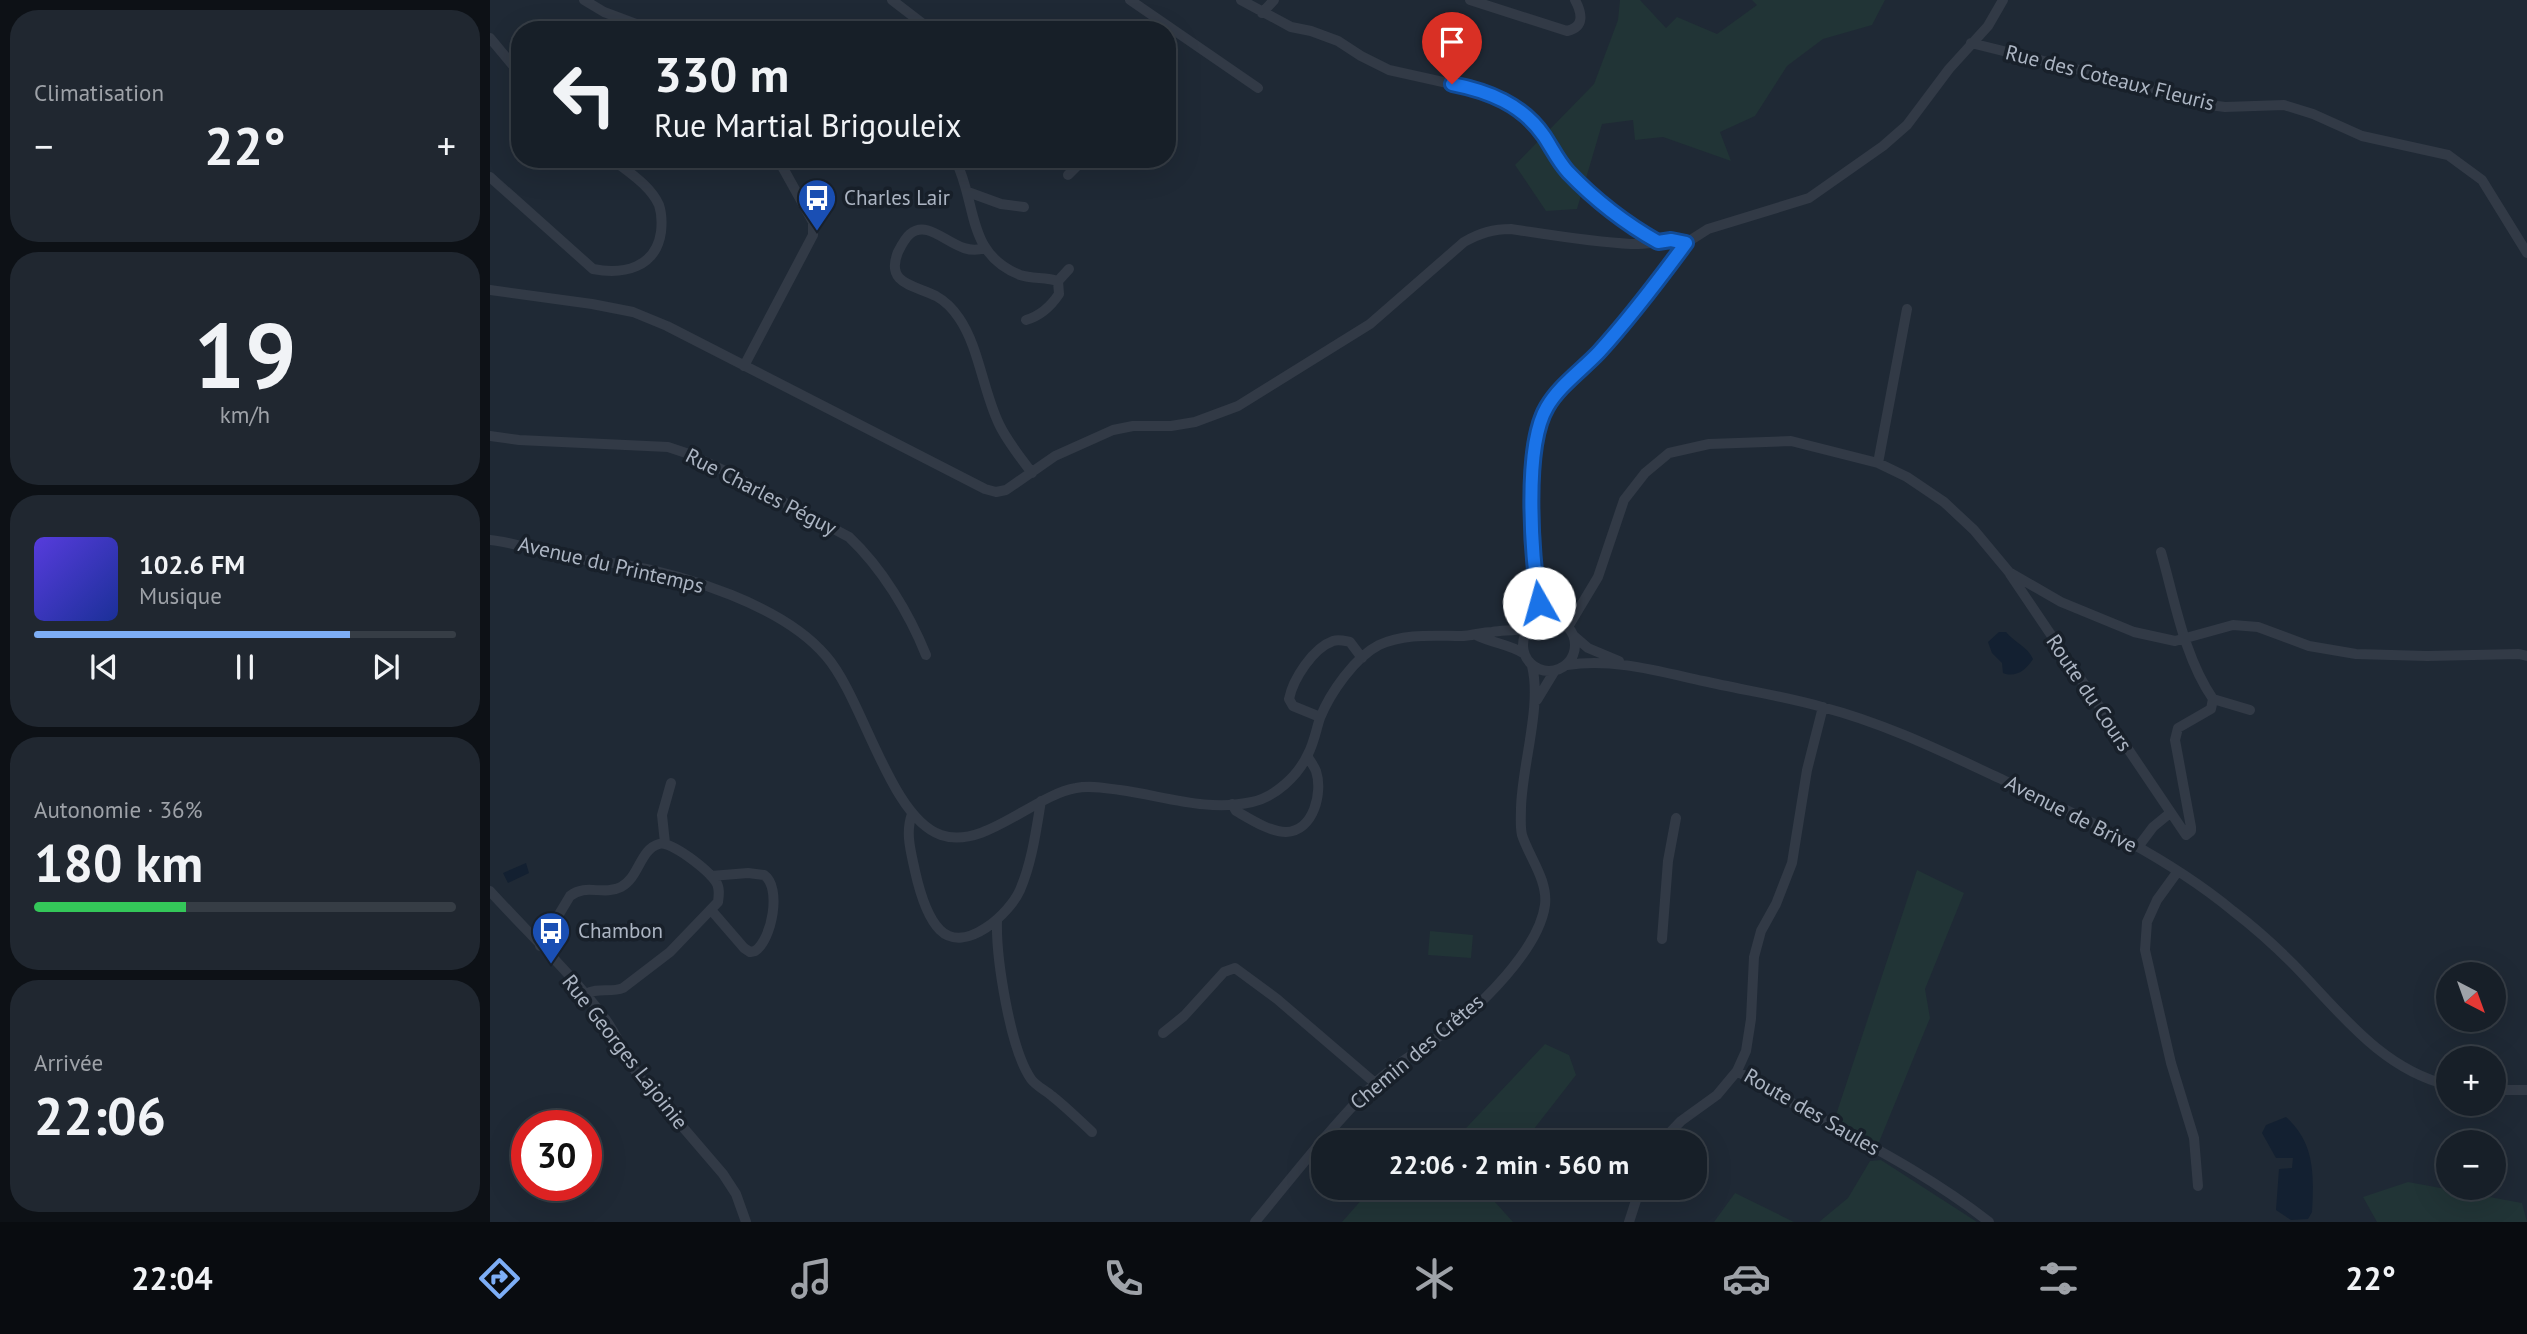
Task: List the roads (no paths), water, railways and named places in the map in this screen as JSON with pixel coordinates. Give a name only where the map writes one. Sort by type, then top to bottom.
[{"type":"street","points":[[584,0],[604,12],[628,21]]},
{"type":"street","points":[[892,0],[919,21]]},
{"type":"street","points":[[1130,0],[1161,21]]},
{"type":"street","points":[[1241,0],[1291,27],[1339,41],[1360,56],[1389,70],[1479,90],[1513,105],[1531,119],[1573,177],[1630,224],[1658,242]]},
{"type":"street","points":[[1262,13],[1274,0]]},
{"type":"street","points":[[1470,0],[1567,31],[1573,30],[1582,16],[1574,0]]},
{"type":"street","points":[[1542,620],[1533,544],[1532,469],[1540,420],[1556,394],[1607,343],[1686,243],[1709,229],[1809,198],[1907,125],[1971,43],[1989,26],[2003,0]]},
{"type":"street","points":[[1176,32],[1258,88]]},
{"type":"street","points":[[490,38],[511,63]]},
{"type":"street","name":"Rue des Coteaux Fleuris","points":[[1971,43],[2210,105],[2284,105],[2313,114],[2362,136],[2448,155],[2482,180],[2527,253]]},
{"type":"street","points":[[490,177],[593,269],[624,272],[636,267],[654,252],[660,238],[662,221],[660,207],[653,195],[622,168]]},
{"type":"street","points":[[744,366],[813,235],[813,222],[783,168]]},
{"type":"street","points":[[959,168],[968,192],[975,228],[984,248],[994,260],[1024,276],[1058,281]]},
{"type":"street","points":[[1068,175],[1075,168]]},
{"type":"street","points":[[968,192],[1000,204],[1024,207]]},
{"type":"street","points":[[490,290],[633,312],[667,326],[985,489],[996,492],[1006,490],[1055,456],[1114,430],[1133,426],[1171,426],[1195,422],[1238,405],[1370,324],[1464,242],[1479,234],[1495,229],[1511,229],[1614,243],[1636,244],[1671,240],[1686,243]]},
{"type":"street","points":[[984,248],[965,250],[937,234],[919,230],[910,234],[901,246],[894,263],[895,273],[900,279],[939,297],[960,319],[999,424],[1032,473]]},
{"type":"street","points":[[1026,320],[1041,313],[1055,300],[1059,294],[1058,281],[1069,269]]},
{"type":"street","points":[[1878,463],[1907,309]]},
{"type":"street","name":"Rue Charles Péguy","points":[[490,436],[519,440],[668,447],[723,470],[849,537],[867,557],[914,626],[926,654]]},
{"type":"street","name":"Route du Cours","points":[[1571,631],[1598,577],[1624,500],[1645,472],[1669,453],[1709,444],[1791,441],[1878,463],[1907,477],[1944,502],[1974,530],[2009,572],[2183,833],[2189,834],[2191,827],[2175,740],[2179,728],[2211,709],[2213,699]]},
{"type":"street","name":"Avenue du Printemps","points":[[490,540],[507,541],[565,558],[618,564],[678,577],[718,590],[790,625],[804,634],[830,659],[871,734],[898,795],[912,814],[941,835],[956,837],[984,831],[1059,792],[1089,786],[1219,807],[1253,802],[1279,789],[1308,757],[1320,717],[1345,675],[1378,646],[1415,636],[1476,635],[1530,627]]},
{"type":"street","points":[[2161,552],[2186,639],[2202,683],[2213,699],[2249,710]]},
{"type":"street","name":"Route du Cours","points":[[2009,572],[2061,602],[2134,632],[2175,640],[2186,639]]},
{"type":"street","points":[[1542,620],[1560,621],[1588,648],[1628,665],[1588,662],[1567,665],[1554,672],[1542,671],[1532,666],[1523,653],[1523,639],[1530,627],[1542,620]]},
{"type":"street","points":[[2186,639],[2233,625],[2258,627],[2309,646],[2356,654],[2527,656]]},
{"type":"street","points":[[1567,665],[1576,646],[1571,631]]},
{"type":"street","name":"Avenue du Printemps","points":[[1476,635],[1486,641],[1509,645],[1523,653]]},
{"type":"street","points":[[1320,717],[1293,706],[1289,699],[1291,688],[1313,656],[1322,646],[1336,640],[1350,642],[1362,658]]},
{"type":"street","name":"Avenue de Brive","points":[[1628,665],[1823,707],[1930,746],[2050,802],[2137,847],[2210,893],[2269,942],[2379,1051],[2398,1066],[2436,1082]]},
{"type":"street","name":"Chemin des Crêtes","points":[[1255,1222],[1310,1154],[1375,1083],[1468,1013],[1518,961],[1542,920],[1546,901],[1542,880],[1521,832],[1523,786],[1534,706],[1535,677],[1532,666]]},
{"type":"street","name":"Chemin des Crêtes","points":[[1534,706],[1554,672]]},
{"type":"street","name":"Route des Saules","points":[[1823,707],[1807,770],[1792,863],[1776,904],[1761,931],[1754,957],[1751,1019],[1746,1051],[1737,1071],[1920,1176],[1968,1205],[1989,1222]]},
{"type":"street","points":[[1232,804],[1236,811],[1284,832],[1294,831],[1303,825],[1312,813],[1317,800],[1316,769],[1308,757]]},
{"type":"street","points":[[665,843],[662,815],[671,783]]},
{"type":"street","points":[[912,814],[908,826],[918,884],[938,929],[947,936],[958,937],[972,935],[997,921],[1008,910],[1019,892],[1026,874],[1041,801]]},
{"type":"street","points":[[2137,847],[2152,827],[2170,813]]},
{"type":"street","points":[[1662,939],[1668,861],[1676,818]]},
{"type":"street","points":[[540,946],[570,896],[585,888],[605,891],[622,887],[635,875],[651,848],[665,843],[673,846],[711,876],[717,883],[719,895],[712,911],[670,953],[623,988],[591,991],[586,995]]},
{"type":"street","points":[[2178,871],[2157,900],[2147,922],[2145,950],[2171,1063],[2194,1138],[2198,1186]]},
{"type":"street","points":[[711,876],[764,874],[771,883],[774,903],[771,924],[763,944],[750,952],[712,911]]},
{"type":"street","name":"Rue Georges Lajoinie","points":[[490,891],[586,995],[609,1024],[627,1060],[639,1076],[731,1185],[746,1222]]},
{"type":"street","points":[[997,921],[996,944],[1006,1000],[1023,1065],[1032,1082],[1051,1094],[1093,1132]]},
{"type":"street","points":[[1163,1033],[1184,1016],[1224,972],[1235,968],[1277,999],[1375,1083]]},
{"type":"street","points":[[1672,1130],[1717,1095],[1737,1071]]},
{"type":"street","points":[[2506,1090],[2527,1090]]},
{"type":"street","points":[[1629,1222],[1636,1200]]},
{"type":"water","points":[[1999,632],[2006,632],[2028,651],[2033,659],[2020,672],[2003,673],[2002,663],[1992,653],[1988,642]]},
{"type":"water","points":[[526,863],[529,873],[508,883],[503,873]]},
{"type":"water","points":[[2286,1117],[2303,1138],[2311,1160],[2313,1198],[2312,1212],[2308,1219],[2291,1220],[2276,1210],[2279,1169],[2292,1168],[2293,1158],[2276,1158],[2262,1133],[2266,1125]]},
{"type":"place","name":"Charles Lair","points":[[817,232]]},
{"type":"place","name":"Chambon","points":[[551,965]]}]
